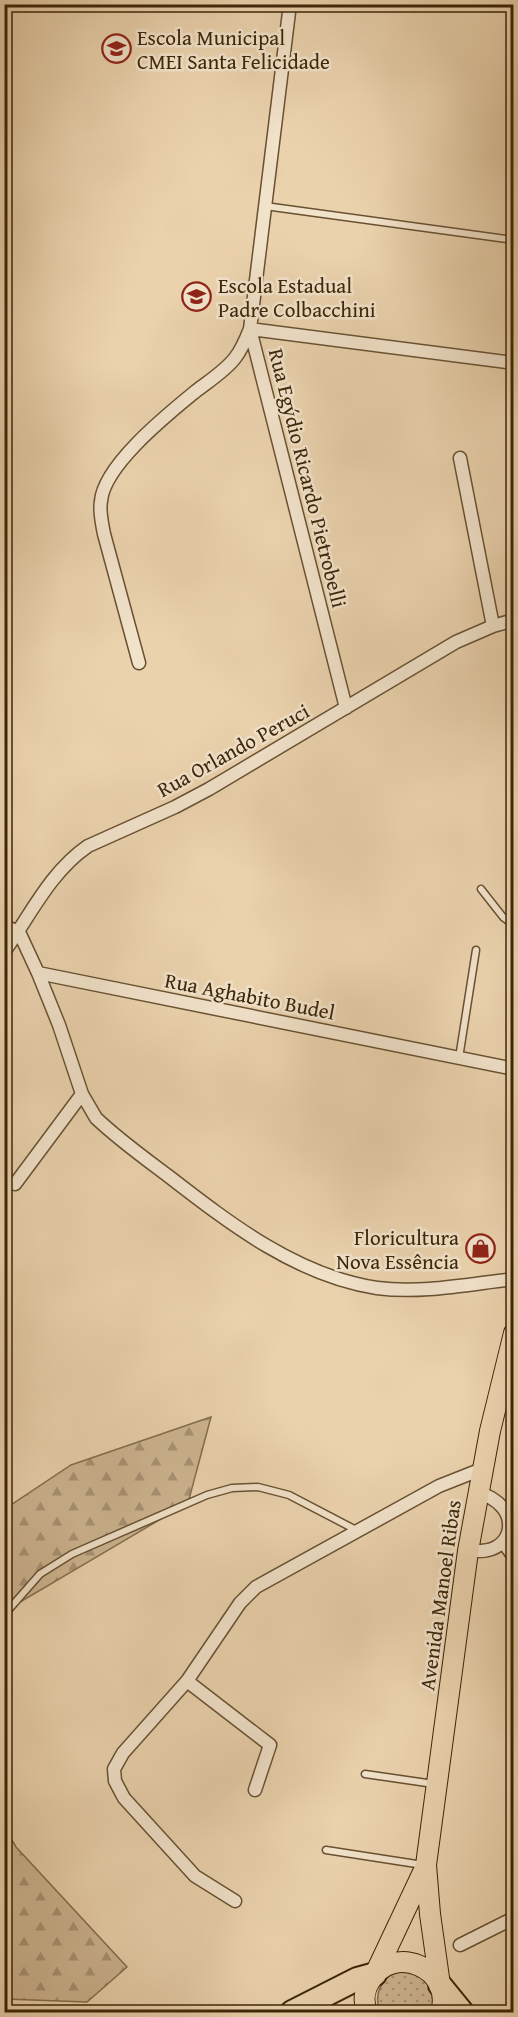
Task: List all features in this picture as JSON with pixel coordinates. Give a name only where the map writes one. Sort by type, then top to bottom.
[{"type":"highway","points":[[291,2013],[357,1979],[375,1974]]},
{"type":"highway","points":[[440,1985],[462,2013]]},
{"type":"main road","name":"Avenida Manoel Ribas","points":[[441,2013],[443,1995],[430,1914],[426,1865],[468,1551],[498,1391],[513,1333]]},
{"type":"main road","name":"Avenida Manoel Ribas","points":[[367,2013],[365,1996],[368,1984],[375,1974],[426,1865]]},
{"type":"main road","points":[[375,1974],[385,1966],[397,1962],[410,1962],[422,1966],[433,1974],[440,1985]]},
{"type":"street","name":"Rua Egýdio Ricardo Pietrobelli","points":[[290,4],[250,329],[346,708]]},
{"type":"street","points":[[139,663],[104,534],[100,516],[100,500],[106,483],[129,452],[170,413],[235,358],[250,329],[513,363]]},
{"type":"street","points":[[460,458],[493,626]]},
{"type":"street","name":"Rua Orlando Peruci","points":[[4,952],[61,870],[75,855],[88,846],[209,789],[456,642],[513,620]]},
{"type":"street","points":[[4,926],[19,932],[59,1025],[82,1094],[96,1118],[204,1204],[261,1242],[305,1266],[357,1284],[399,1290],[419,1290],[513,1279]]},
{"type":"street","name":"Rua Aghabito Budel","points":[[38,973],[513,1069]]},
{"type":"street","points":[[15,1184],[82,1094]]},
{"type":"street","points":[[235,1901],[195,1876],[124,1798],[115,1781],[114,1769],[123,1753],[187,1681],[240,1603],[256,1587],[439,1486],[482,1469]]},
{"type":"street","points":[[468,1551],[490,1550],[503,1542],[511,1521],[497,1501],[478,1492]]},
{"type":"street","points":[[503,1542],[513,1557]]},
{"type":"street","points":[[187,1681],[270,1745],[255,1790]]},
{"type":"street","points":[[460,1946],[513,1918]]},
{"type":"lane","points":[[265,206],[513,240]]},
{"type":"lane","points":[[481,889],[503,917],[513,925]]},
{"type":"lane","points":[[459,1058],[476,950]]},
{"type":"lane","points":[[4,1615],[40,1574],[72,1554],[207,1495],[232,1488],[258,1487],[289,1495],[358,1531]]},
{"type":"lane","points":[[365,1774],[437,1785]]},
{"type":"lane","points":[[326,1850],[426,1865]]},
{"type":"green space","points":[[211,1417],[188,1503],[5,1611],[5,1509],[71,1465]]},
{"type":"green space","points":[[5,1828],[16,1847],[127,1967],[87,2002],[5,1999]]},
{"type":"green space","points":[[395,1972],[414,1972],[429,1984],[433,1993],[430,2012],[380,2012],[379,1989]]},
{"type":"place","name":"Escola Municipal CMEI Santa Felicidade","points":[[116,49]]},
{"type":"place","name":"Escola Estadual Padre Colbacchini","points":[[197,297]]},
{"type":"place","name":"Floricultura Nova Essência","points":[[480,1249]]}]
